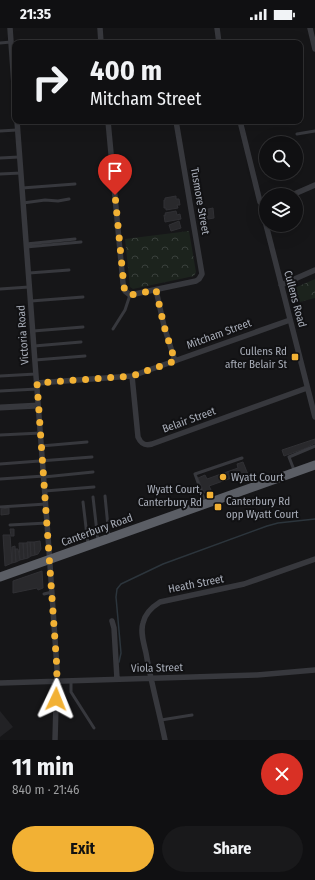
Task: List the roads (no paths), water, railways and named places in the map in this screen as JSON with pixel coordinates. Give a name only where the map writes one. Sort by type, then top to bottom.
[{"type":"highway","name":"Canterbury Road","points":[[0,577],[315,465]]},
{"type":"street","points":[[10,28],[12,56]]},
{"type":"street","points":[[100,28],[101,40]]},
{"type":"street","points":[[217,28],[219,40]]},
{"type":"street","points":[[312,30],[315,49]]},
{"type":"street","name":"Victoria Road","points":[[17,124],[50,559],[57,681],[55,740]]},
{"type":"street","points":[[108,124],[125,291],[130,295],[156,290],[164,326],[175,361]]},
{"type":"street","name":"Tusmore Street","points":[[156,290],[196,281],[201,277],[202,270],[177,124]]},
{"type":"street","points":[[241,124],[259,188]]},
{"type":"street","points":[[303,190],[315,185]]},
{"type":"street","name":"Cullens Road","points":[[269,232],[281,285],[315,417]]},
{"type":"street","points":[[281,285],[315,270]]},
{"type":"street","name":"Mitcham Street","points":[[37,386],[132,376],[290,320]]},
{"type":"street","name":"Belair Street","points":[[132,376],[138,437],[144,445],[152,444],[307,388]]},
{"type":"street","name":"Heath Street","points":[[166,740],[151,678],[142,627],[147,613],[156,605],[165,601],[244,584],[315,559]]},
{"type":"street","points":[[112,621],[114,628],[117,679]]},
{"type":"street","name":"Viola Street","points":[[0,683],[262,675],[315,670]]},
{"type":"lane","points":[[0,43],[11,42]]},
{"type":"lane","points":[[0,131],[18,130]]},
{"type":"lane","points":[[297,134],[315,131]]},
{"type":"lane","points":[[0,158],[20,157]]},
{"type":"lane","points":[[0,174],[21,173]]},
{"type":"lane","points":[[22,188],[75,184]]},
{"type":"lane","points":[[23,202],[45,200],[58,201],[69,199]]},
{"type":"lane","points":[[26,245],[75,239]]},
{"type":"lane","points":[[26,245],[81,242]]},
{"type":"lane","points":[[28,273],[69,270]]},
{"type":"lane","points":[[0,289],[30,287]]},
{"type":"lane","points":[[113,329],[125,310],[130,295]]},
{"type":"lane","points":[[30,301],[83,297]]},
{"type":"lane","points":[[33,331],[83,327]]},
{"type":"lane","points":[[34,346],[81,342]]},
{"type":"lane","points":[[35,360],[85,356]]},
{"type":"lane","points":[[0,376],[36,374]]},
{"type":"lane","points":[[0,391],[37,386]]},
{"type":"lane","points":[[0,407],[38,405]]},
{"type":"lane","points":[[0,435],[40,433]]},
{"type":"lane","points":[[42,446],[87,442]]},
{"type":"lane","points":[[294,472],[289,457],[315,446]]},
{"type":"lane","points":[[0,464],[92,457]]},
{"type":"lane","points":[[206,503],[195,474],[242,458]]},
{"type":"lane","points":[[0,479],[93,472]]},
{"type":"lane","points":[[45,491],[94,486]]},
{"type":"lane","points":[[105,496],[109,539]]},
{"type":"lane","points":[[93,497],[98,543]]},
{"type":"lane","points":[[83,502],[88,546]]},
{"type":"lane","points":[[0,508],[46,504]]},
{"type":"lane","points":[[10,525],[47,523]]},
{"type":"lane","points":[[44,594],[52,592]]},
{"type":"lane","points":[[71,680],[71,692],[94,728]]},
{"type":"lane","points":[[161,720],[192,715]]},
{"type":"waterway","points":[[119,662],[121,653],[116,597],[117,589],[121,584],[163,564],[267,526],[278,523],[315,519]]},
{"type":"place","name":"Cullens Rd after Belair St","points":[[295,357]]},
{"type":"place","name":"Wyatt Court","points":[[223,477]]},
{"type":"place","name":"Wyatt Court, Canterbury Rd","points":[[210,495]]},
{"type":"place","name":"Canterbury Rd opp Wyatt Court","points":[[218,507]]}]
